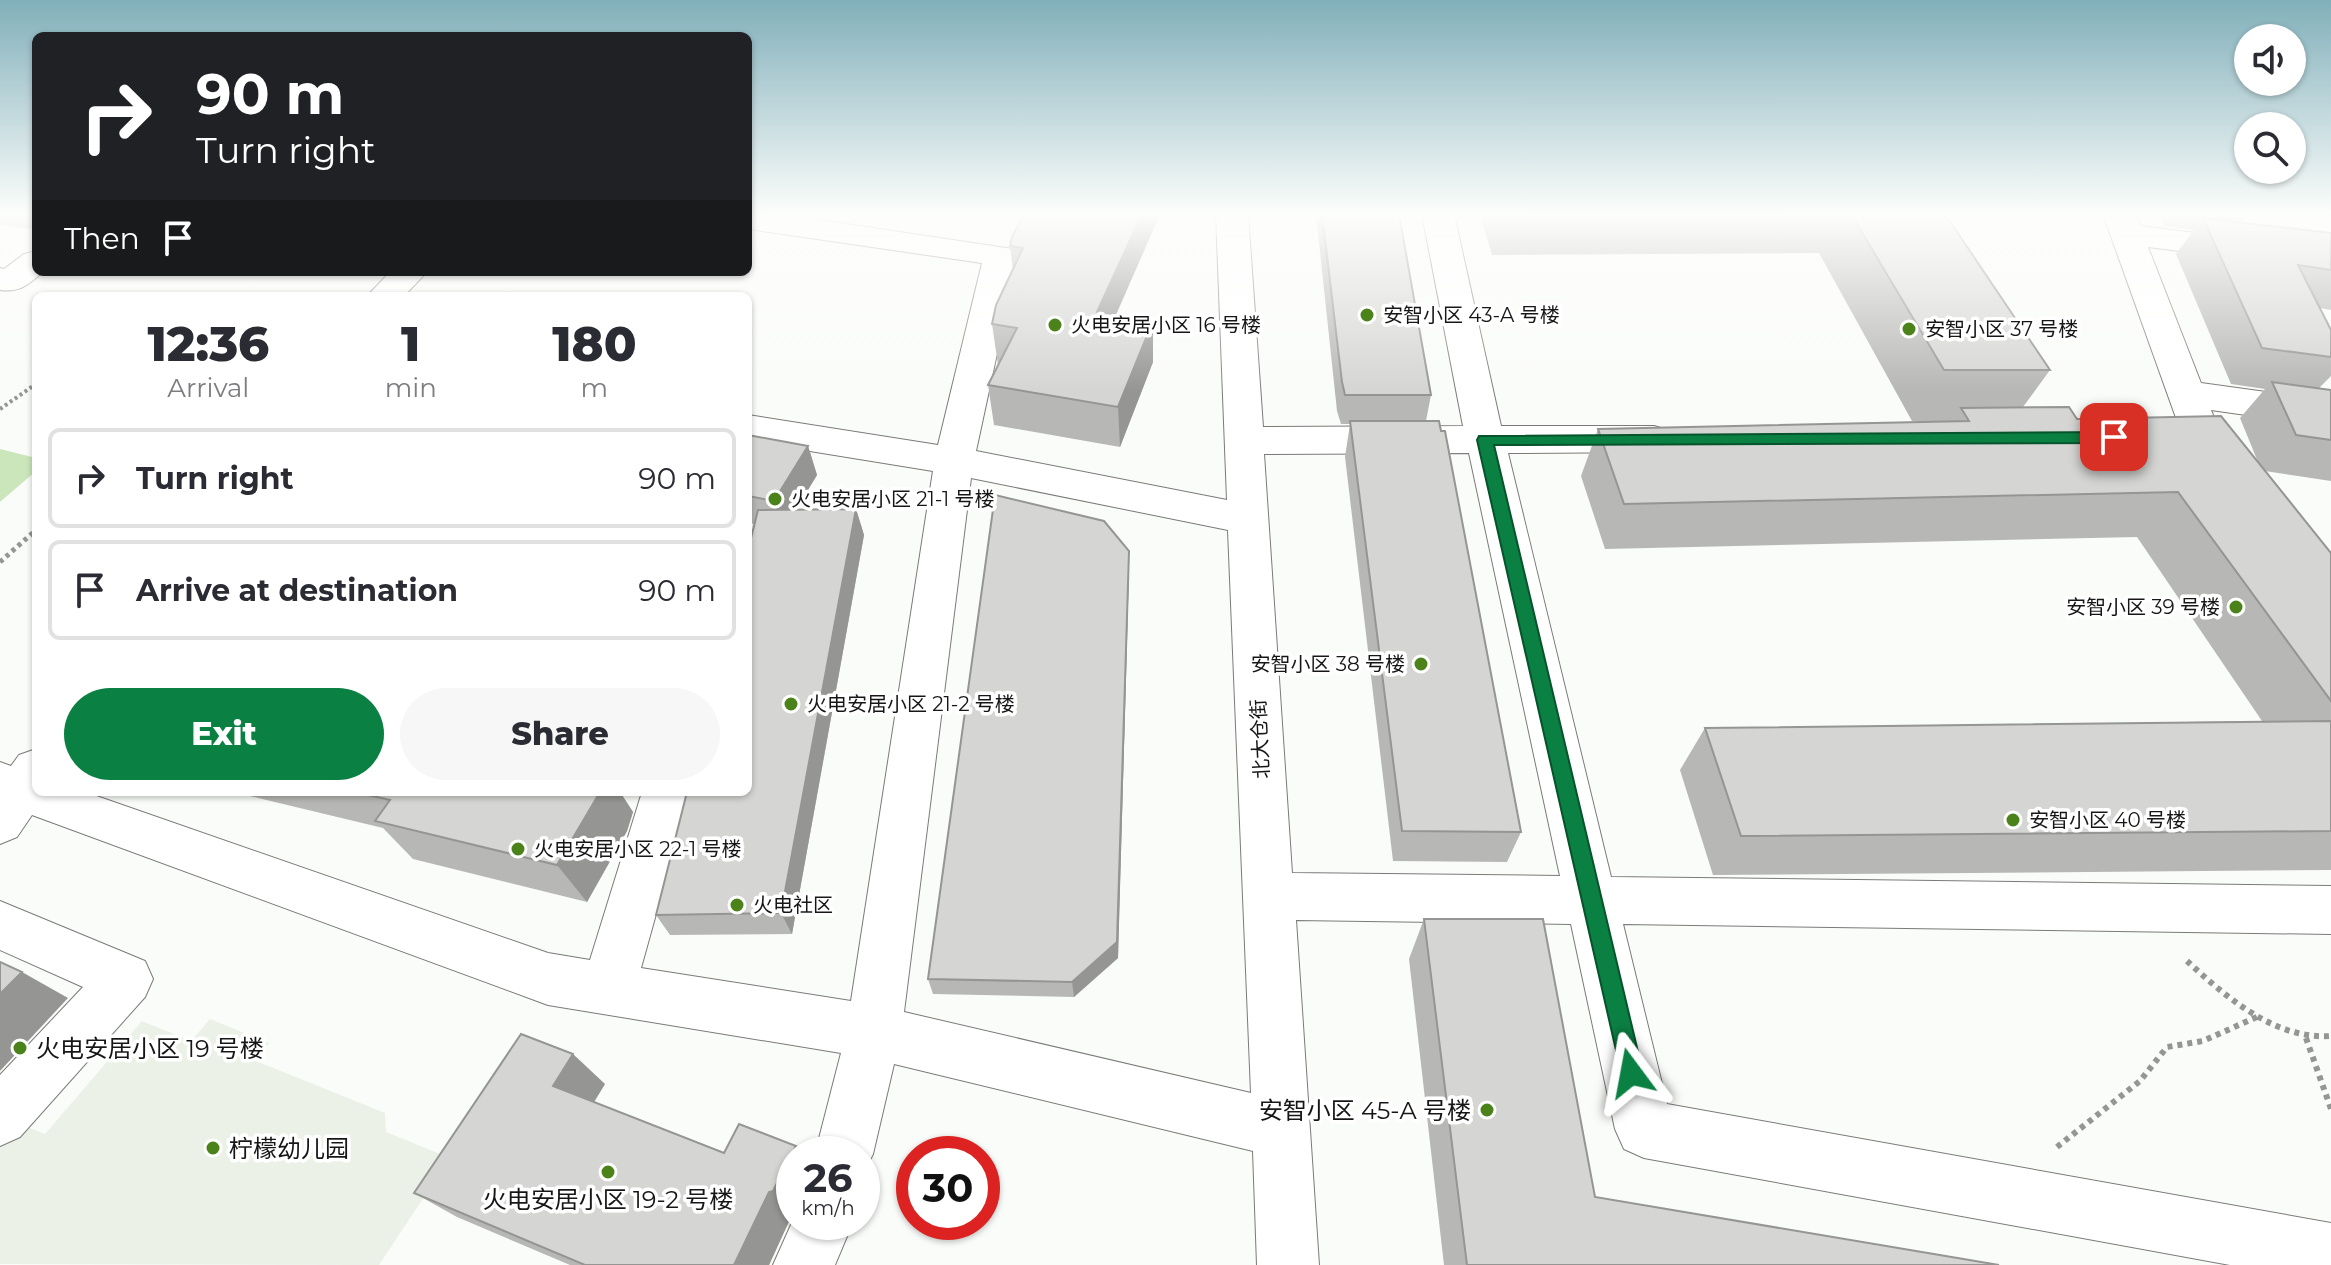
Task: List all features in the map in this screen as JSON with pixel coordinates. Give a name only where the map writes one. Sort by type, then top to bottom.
[{"type":"street","points":[[848,1136],[874,1032],[954,461],[997,273]]},
{"type":"street","name":"北大仓街","points":[[1235,273],[1288,1265]]},
{"type":"street","points":[[1450,273],[1485,440],[1644,1129],[2067,1206],[2243,1251],[2331,1253]]},
{"type":"street","points":[[2141,273],[2210,457],[2243,488]]},
{"type":"street","points":[[388,292],[406,276]]},
{"type":"street","points":[[2187,394],[2331,414]]},
{"type":"street","points":[[752,429],[954,461],[1248,519]]},
{"type":"street","points":[[2159,437],[2203,437]]},
{"type":"street","points":[[1245,441],[1690,439]]},
{"type":"street","points":[[14,791],[548,979],[874,1032],[1281,1129]]},
{"type":"street","points":[[608,989],[665,796]]},
{"type":"street","points":[[1269,896],[1593,903],[2331,910]]},
{"type":"street","points":[[0,925],[126,979],[0,1117]]},
{"type":"street","points":[[804,1265],[815,1240]]},
{"type":"path","points":[[0,409],[32,387]]},
{"type":"path","points":[[0,562],[32,534]]},
{"type":"path","points":[[2137,908],[2207,980],[2259,1016],[2306,1038],[2331,1036]]},
{"type":"path","points":[[2067,1206],[2054,1149],[2140,1081],[2167,1047],[2203,1041],[2259,1016]]},
{"type":"path","points":[[2306,1038],[2331,1109]]},
{"type":"shaded area","name":"柠檬幼儿园","points":[[210,1019],[269,1043],[256,1061],[385,1113],[386,1132],[450,1158],[379,1265],[0,1264],[0,1138],[14,1122],[45,1134],[142,1021],[191,1041]]},
{"type":"green space","points":[[0,449],[32,457],[32,474],[0,502]]},
{"type":"building","points":[[1011,273],[1115,273],[1097,312],[1153,321],[1118,407],[988,385],[1017,328],[992,324],[996,305]]},
{"type":"building","points":[[1329,273],[1409,273],[1431,395],[1345,395]]},
{"type":"building","points":[[1886,273],[1985,273],[2050,370],[1944,370]]},
{"type":"building","points":[[2228,273],[2302,273],[2331,330],[2331,357],[2262,348]]},
{"type":"building","points":[[2272,382],[2331,390],[2331,440],[2296,435]]},
{"type":"building","points":[[2069,407],[2077,419],[2221,416],[2331,553],[2331,701],[2178,492],[1624,504],[1598,429],[1969,421],[1961,408]]},
{"type":"building","name":"安智小区 38 号楼","points":[[1350,421],[1439,421],[1441,431],[1445,431],[1521,832],[1402,831]]},
{"type":"building","points":[[752,436],[808,446],[774,501],[752,497]]},
{"type":"building","points":[[995,495],[1104,521],[1129,551],[1117,942],[1072,982],[928,979]]},
{"type":"building","points":[[856,509],[781,913],[656,915],[686,796],[752,796],[752,534],[758,510]]},
{"type":"building","points":[[2331,721],[2331,831],[1741,836],[1705,728]]},
{"type":"building","points":[[372,796],[598,796],[557,865],[375,821],[390,800]]},
{"type":"building","points":[[1424,919],[1543,919],[1595,1197],[1999,1265],[1467,1265]]},
{"type":"building","points":[[0,962],[22,972],[0,994]]},
{"type":"building","name":"火电安居小区 19-2 号楼","points":[[521,1034],[573,1054],[553,1086],[724,1153],[739,1124],[776,1138],[776,1185],[769,1192],[734,1265],[585,1265],[414,1193]]},
{"type":"place","name":"安智小区 43-A 号楼","points":[[1367,315]]},
{"type":"place","name":"火电安居小区 16 号楼","points":[[1055,325]]},
{"type":"place","name":"安智小区 37 号楼","points":[[1909,329]]},
{"type":"place","name":"火电安居小区 21-1 号楼","points":[[775,499]]},
{"type":"place","name":"安智小区 39 号楼","points":[[2236,607]]},
{"type":"place","name":"安智小区 38 号楼","points":[[1421,664]]},
{"type":"place","name":"火电安居小区 21-2 号楼","points":[[791,704]]},
{"type":"place","name":"安智小区 40 号楼","points":[[2013,820]]},
{"type":"place","name":"火电安居小区 22-1 号楼","points":[[518,849]]},
{"type":"place","name":"火电社区","points":[[737,905]]},
{"type":"place","name":"火电安居小区 19 号楼","points":[[20,1048]]},
{"type":"place","name":"安智小区 45-A 号楼","points":[[1487,1110]]},
{"type":"place","name":"柠檬幼儿园","points":[[213,1148]]},
{"type":"place","name":"火电安居小区 19-2 号楼","points":[[608,1172]]},
{"type":"route","points":[[1631,1073],[1485,440],[2114,437]]}]
